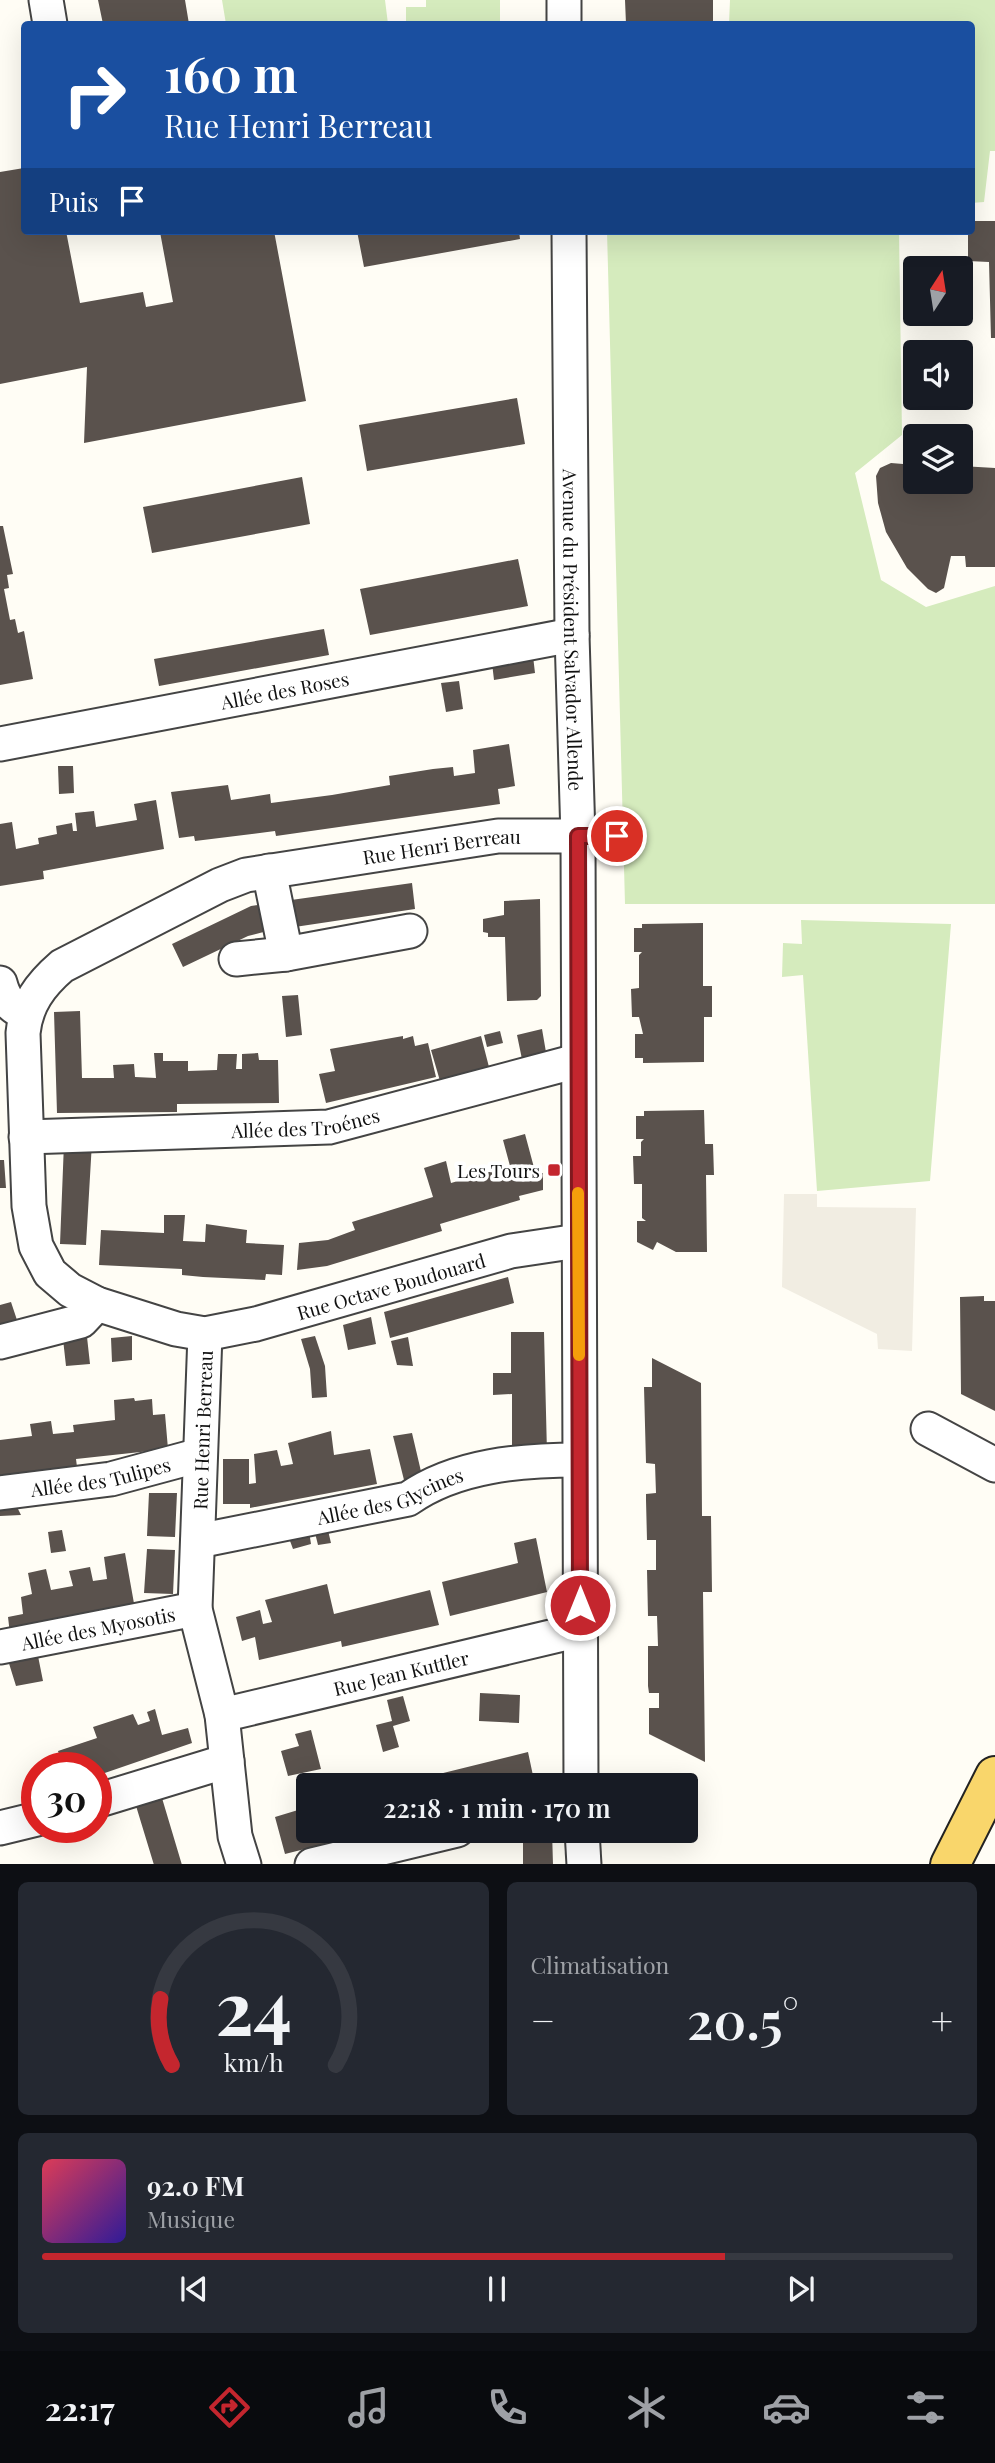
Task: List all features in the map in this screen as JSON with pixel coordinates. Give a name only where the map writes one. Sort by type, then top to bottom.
[{"type":"main road","points":[[950,1864],[995,1776]]},
{"type":"street","points":[[46,0],[50,21]]},
{"type":"street","points":[[564,0],[564,21]]},
{"type":"street","name":"Avenue du Président Salvador Allende","points":[[569,235],[572,635],[578,836],[581,1773]]},
{"type":"street","name":"Allée des Roses","points":[[0,744],[572,635]]},
{"type":"street","name":"Rue Henri Berreau","points":[[244,1864],[235,1836],[222,1715],[195,1609],[205,1334],[176,1329],[97,1304],[70,1290],[50,1273],[36,1246],[29,1206],[26,1137],[12,1055],[25,1013],[46,980],[62,966],[220,885],[246,875],[498,836],[617,836]]},
{"type":"street","points":[[269,872],[285,954]]},
{"type":"street","points":[[236,959],[285,954],[410,931]]},
{"type":"street","points":[[0,983],[3,994],[13,1008],[25,1013]]},
{"type":"street","name":"Allée des Troénes","points":[[26,1137],[329,1127],[577,1061]]},
{"type":"street","name":"Rue Octave Boudouard","points":[[205,1334],[256,1324],[511,1251],[578,1241]]},
{"type":"street","points":[[0,1342],[81,1321],[97,1304]]},
{"type":"street","points":[[928,1429],[995,1465]]},
{"type":"street","name":"Allée des Tulipes","points":[[0,1493],[111,1479],[200,1455]]},
{"type":"street","name":"Allée des Glycines","points":[[198,1541],[408,1499],[433,1482],[526,1460],[579,1460]]},
{"type":"street","name":"Allée des Myosotis","points":[[0,1647],[195,1609]]},
{"type":"street","name":"Rue Jean Kuttler","points":[[222,1715],[580,1630]]},
{"type":"street","points":[[112,1796],[227,1761]]},
{"type":"street","points":[[0,1828],[21,1823]]},
{"type":"street","points":[[312,1864],[402,1843]]},
{"type":"street","points":[[583,1843],[584,1864]]},
{"type":"green space","points":[[222,0],[385,0],[388,21],[226,21]]},
{"type":"green space","points":[[426,0],[500,0],[500,21],[406,21],[406,7],[426,7]]},
{"type":"green space","points":[[730,0],[995,0],[995,151],[990,151],[984,202],[975,203],[975,21],[729,21]]},
{"type":"green space","points":[[607,235],[899,235],[902,435],[855,473],[881,580],[926,607],[995,586],[995,904],[625,904]]},
{"type":"green space","points":[[801,920],[951,924],[930,1181],[817,1191],[803,975],[782,977],[783,943],[802,944]]},
{"type":"shaded area","points":[[784,1194],[817,1194],[817,1207],[916,1208],[912,1351],[878,1349],[877,1334],[782,1287]]},
{"type":"building","points":[[98,0],[185,0],[188,21],[102,21]]},
{"type":"building","points":[[625,0],[713,0],[713,21],[626,21]]},
{"type":"building","points":[[21,168],[21,235],[67,235],[80,303],[143,292],[146,307],[173,302],[161,235],[275,235],[306,401],[84,443],[87,367],[0,384],[0,172]]},
{"type":"building","points":[[975,221],[995,221],[995,338],[991,338],[989,262],[973,261],[973,256],[968,256],[968,235],[975,235]]},
{"type":"building","points":[[358,235],[520,235],[520,239],[364,267]]},
{"type":"building","points":[[517,398],[525,444],[367,471],[359,425]]},
{"type":"building","points":[[891,463],[903,464],[903,494],[973,494],[973,467],[995,468],[995,567],[966,567],[965,556],[951,556],[944,588],[936,593],[928,589],[907,568],[886,532],[878,503],[876,476],[880,468]]},
{"type":"building","points":[[302,477],[310,524],[152,553],[143,507]]},
{"type":"building","points":[[0,526],[3,526],[13,574],[7,575],[9,588],[4,589],[10,620],[15,619],[18,633],[24,631],[33,679],[0,685]]},
{"type":"building","points":[[518,559],[528,606],[370,635],[360,589]]},
{"type":"building","points":[[324,629],[329,655],[159,686],[154,659]]},
{"type":"building","points":[[533,656],[535,673],[494,680],[492,663]]},
{"type":"building","points":[[459,681],[463,709],[446,712],[441,683]]},
{"type":"building","points":[[509,744],[515,786],[498,789],[500,804],[276,836],[275,831],[195,841],[194,836],[179,838],[171,792],[228,785],[231,800],[270,794],[271,803],[332,795],[390,785],[389,776],[433,769],[453,767],[454,776],[475,773],[473,750]]},
{"type":"building","points":[[58,766],[73,766],[74,793],[59,794]]},
{"type":"building","points":[[156,800],[164,849],[43,871],[44,879],[0,886],[0,824],[12,822],[16,849],[39,844],[38,838],[57,834],[56,826],[72,823],[73,831],[77,831],[75,813],[94,811],[96,827],[137,820],[134,804]]},
{"type":"building","points":[[412,883],[415,909],[288,928],[284,901]]},
{"type":"building","points":[[540,899],[541,996],[537,1000],[507,1001],[505,937],[488,937],[488,933],[483,932],[483,919],[504,915],[504,901]]},
{"type":"building","points":[[266,904],[275,929],[248,936],[183,967],[172,944],[251,906]]},
{"type":"building","points":[[703,923],[703,986],[712,986],[712,1017],[704,1017],[704,1062],[643,1063],[643,1058],[635,1058],[635,1034],[643,1034],[639,1017],[632,1017],[631,989],[639,988],[639,955],[642,952],[634,952],[634,928],[642,928],[642,924]]},
{"type":"building","points":[[298,995],[302,1035],[286,1037],[282,996]]},
{"type":"building","points":[[80,1011],[82,1078],[114,1078],[113,1065],[134,1064],[135,1077],[156,1078],[154,1053],[163,1053],[163,1061],[188,1061],[188,1071],[217,1070],[218,1054],[237,1054],[236,1069],[242,1069],[242,1054],[258,1053],[259,1060],[278,1060],[279,1103],[177,1104],[177,1112],[57,1113],[54,1012]]},
{"type":"building","points":[[542,1029],[547,1058],[523,1064],[517,1035]]},
{"type":"building","points":[[500,1031],[503,1043],[487,1047],[484,1035]]},
{"type":"building","points":[[403,1036],[403,1039],[413,1036],[415,1046],[428,1043],[436,1077],[326,1103],[319,1074],[335,1071],[330,1049]]},
{"type":"building","points":[[481,1036],[489,1067],[440,1081],[431,1050]]},
{"type":"building","points":[[704,1110],[705,1144],[713,1144],[714,1175],[706,1175],[707,1252],[676,1252],[657,1242],[653,1250],[637,1242],[637,1221],[646,1221],[642,1218],[642,1184],[634,1184],[633,1156],[641,1156],[641,1142],[644,1139],[636,1139],[636,1116],[644,1116],[644,1111]]},
{"type":"building","points":[[525,1134],[536,1175],[543,1173],[543,1190],[519,1196],[520,1200],[440,1224],[442,1231],[327,1266],[297,1270],[299,1243],[328,1240],[355,1230],[352,1222],[433,1197],[424,1168],[446,1161],[451,1183],[510,1166],[503,1140]]},
{"type":"building","points":[[92,1142],[86,1245],[60,1244],[64,1143]]},
{"type":"building","points":[[0,1160],[4,1160],[6,1188],[0,1188]]},
{"type":"building","points":[[164,1215],[185,1215],[183,1241],[205,1242],[206,1224],[247,1230],[246,1243],[284,1245],[282,1275],[266,1274],[265,1280],[203,1277],[182,1275],[182,1269],[99,1265],[101,1230],[164,1233]]},
{"type":"building","points":[[508,1277],[514,1303],[390,1338],[384,1312]]},
{"type":"building","points":[[984,1296],[984,1301],[995,1301],[995,1411],[961,1394],[960,1297]]},
{"type":"building","points":[[11,1302],[20,1329],[0,1333],[0,1305]]},
{"type":"building","points":[[371,1317],[376,1344],[348,1350],[343,1325]]},
{"type":"building","points":[[511,1332],[544,1332],[547,1453],[512,1457],[512,1394],[493,1395],[493,1373],[511,1373]]},
{"type":"building","points":[[132,1336],[132,1360],[112,1362],[111,1338]]},
{"type":"building","points":[[315,1336],[325,1366],[327,1397],[312,1398],[310,1369],[301,1339]]},
{"type":"building","points":[[87,1337],[90,1364],[66,1366],[63,1339]]},
{"type":"building","points":[[408,1337],[413,1366],[397,1365],[391,1341]]},
{"type":"building","points":[[652,1358],[701,1383],[702,1516],[711,1516],[712,1592],[703,1592],[705,1762],[649,1734],[649,1708],[659,1708],[659,1693],[649,1693],[648,1686],[648,1646],[658,1646],[657,1616],[648,1616],[647,1570],[656,1570],[656,1540],[647,1540],[646,1500],[646,1494],[656,1493],[655,1464],[646,1463],[644,1387],[652,1387]]},
{"type":"building","points":[[134,1398],[135,1401],[152,1399],[153,1415],[165,1414],[168,1449],[76,1459],[77,1467],[0,1475],[0,1440],[32,1436],[30,1424],[51,1421],[53,1434],[74,1432],[73,1425],[115,1420],[114,1400]]},
{"type":"building","points":[[331,1431],[334,1455],[370,1449],[377,1484],[250,1508],[250,1504],[223,1504],[223,1459],[249,1459],[249,1484],[256,1483],[254,1454],[277,1450],[281,1466],[293,1464],[288,1443]]},
{"type":"building","points":[[412,1433],[423,1480],[407,1492],[393,1436]]},
{"type":"building","points":[[149,1493],[177,1493],[175,1537],[147,1536]]},
{"type":"building","points":[[12,1497],[21,1515],[0,1516],[0,1499]]},
{"type":"building","points":[[326,1522],[331,1543],[318,1545],[313,1525]]},
{"type":"building","points":[[308,1525],[311,1544],[293,1549],[286,1530]]},
{"type":"building","points":[[62,1530],[66,1551],[51,1553],[48,1532]]},
{"type":"building","points":[[536,1538],[547,1592],[450,1616],[442,1582],[518,1563],[514,1543]]},
{"type":"building","points":[[147,1549],[175,1550],[173,1594],[144,1593]]},
{"type":"building","points":[[125,1553],[135,1609],[10,1634],[8,1617],[23,1614],[21,1597],[32,1594],[28,1573],[46,1569],[51,1590],[73,1586],[69,1571],[90,1567],[93,1581],[107,1579],[104,1557]]},
{"type":"building","points":[[327,1584],[334,1614],[430,1590],[439,1625],[342,1647],[341,1641],[259,1660],[255,1637],[242,1641],[236,1617],[260,1610],[263,1624],[272,1622],[265,1600]]},
{"type":"building","points":[[37,1651],[43,1681],[16,1686],[7,1657]]},
{"type":"building","points":[[480,1693],[520,1695],[519,1723],[479,1721]]},
{"type":"building","points":[[403,1696],[410,1721],[393,1726],[399,1747],[383,1752],[376,1725],[392,1721],[387,1700]]},
{"type":"building","points":[[155,1709],[162,1735],[188,1728],[192,1743],[112,1770],[112,1752],[58,1752],[97,1738],[93,1727],[133,1714],[138,1725],[150,1721],[147,1712]]},
{"type":"building","points":[[311,1730],[321,1769],[288,1776],[281,1751],[299,1746],[295,1734]]},
{"type":"building","points":[[528,1752],[532,1773],[443,1773]]},
{"type":"building","points":[[159,1788],[182,1864],[154,1864],[133,1796]]},
{"type":"building","points":[[296,1811],[296,1843],[329,1843],[285,1854],[275,1817]]},
{"type":"building","points":[[523,1843],[552,1843],[553,1864],[523,1864]]},
{"type":"slow traffic","points":[[578,1193],[579,1355]]},
{"type":"place","name":"Les Tours","points":[[554,1170]]},
{"type":"route","points":[[580,1605],[578,836],[617,836]]}]
